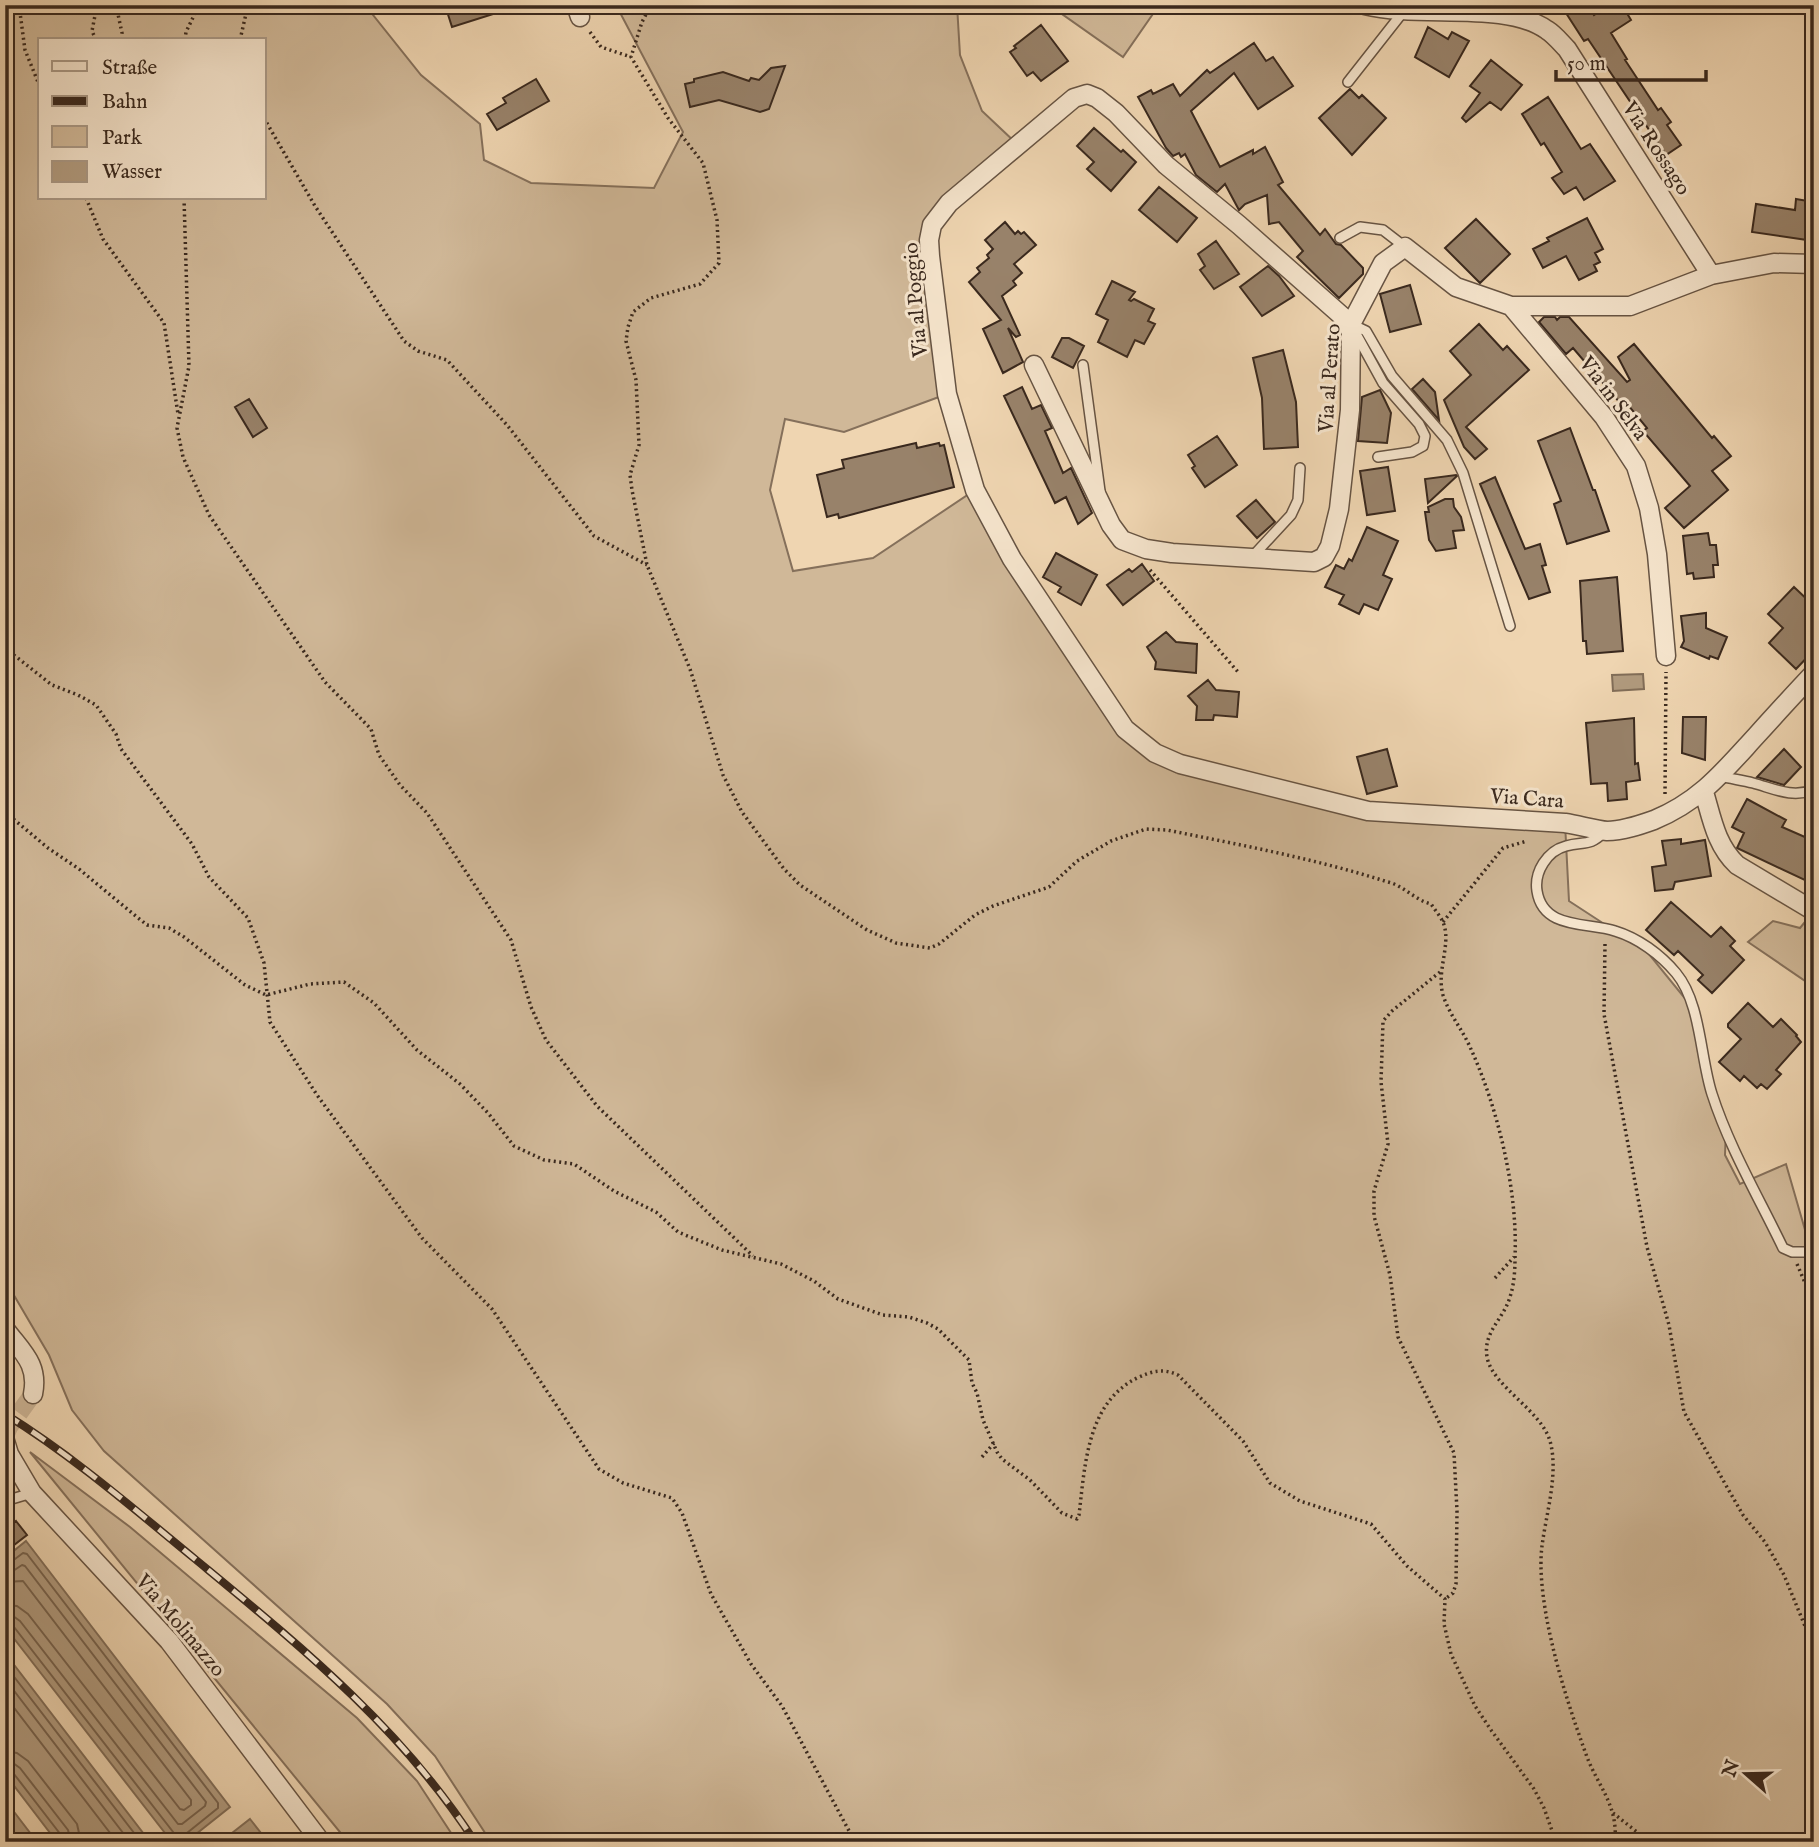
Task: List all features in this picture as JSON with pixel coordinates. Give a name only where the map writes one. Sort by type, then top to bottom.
[{"type":"street","name":"Via Rossago","points":[[1366,5],[1403,12],[1502,14],[1535,23],[1556,37],[1567,49],[1711,275]]},
{"type":"street","name":"Via al Poggio","points":[[1180,764],[1155,753],[1125,729],[1012,559],[975,490],[947,394],[930,256],[932,225],[949,203],[1055,113],[1078,95],[1092,95],[1116,113],[1166,165],[1351,324]]},
{"type":"street","points":[[1405,247],[1455,287],[1511,306],[1630,306],[1711,275],[1774,263],[1814,264]]},
{"type":"street","name":"Via al Perato","points":[[1034,365],[1118,537],[1128,544],[1172,553],[1314,562],[1324,557],[1330,546],[1339,509],[1348,443],[1351,324],[1383,263],[1405,247]]},
{"type":"street","name":"Via in Selva","points":[[1511,306],[1604,417],[1636,466],[1649,508],[1657,554],[1666,656]]},
{"type":"street","name":"Via Cara","points":[[1180,764],[1367,811],[1565,823],[1605,831],[1632,827],[1682,808],[1704,792],[1814,673]]},
{"type":"street","points":[[1704,792],[1717,837],[1730,859],[1814,911]]},
{"type":"street","points":[[5,1329],[33,1366],[36,1379],[33,1394]]},
{"type":"street","name":"Via Molinazzo","points":[[5,1441],[9,1454],[32,1493],[169,1641],[321,1842]]},
{"type":"lane","points":[[1348,82],[1403,12]]},
{"type":"lane","points":[[1340,238],[1360,227],[1383,230],[1405,247]]},
{"type":"lane","points":[[1351,324],[1383,383],[1419,424],[1425,436],[1423,446],[1419,449],[1378,457]]},
{"type":"lane","points":[[1351,324],[1366,331],[1392,376],[1440,431],[1453,453],[1462,473],[1510,626]]},
{"type":"lane","points":[[1083,365],[1102,503]]},
{"type":"lane","points":[[1251,558],[1292,515],[1298,500],[1300,468]]},
{"type":"lane","points":[[1720,776],[1788,794],[1814,790]]},
{"type":"lane","points":[[1605,831],[1591,842],[1567,845],[1549,855],[1540,869],[1536,889],[1545,910],[1573,924],[1626,935],[1647,946],[1682,981],[1692,1007],[1712,1093],[1726,1129],[1783,1248],[1792,1252],[1814,1252]]},
{"type":"lane","points":[[5,1501],[32,1493]]},
{"type":"path","points":[[19,5],[25,50],[38,82]]},
{"type":"path","points":[[95,38],[92,31],[97,5]]},
{"type":"path","points":[[116,5],[121,38]]},
{"type":"path","points":[[185,38],[199,5]]},
{"type":"path","points":[[240,38],[248,5]]},
{"type":"path","points":[[631,57],[642,22],[651,5]]},
{"type":"path","points":[[578,11],[601,47],[631,57],[668,118],[703,163],[717,220],[719,263],[700,284],[651,298],[633,312],[626,341],[636,380],[639,445],[630,475],[647,565],[690,669],[723,775],[742,812],[783,869],[800,885],[867,930],[896,943],[930,947],[939,944],[975,915],[1049,887],[1077,861],[1111,841],[1146,829],[1167,830],[1326,863],[1393,883],[1423,902],[1431,904],[1443,922],[1446,935],[1440,972],[1447,1005],[1471,1048],[1491,1106],[1510,1176],[1515,1255],[1513,1289],[1490,1333],[1487,1357],[1491,1370],[1536,1417],[1550,1441],[1551,1499],[1541,1550],[1547,1617],[1554,1655],[1585,1749],[1612,1811],[1615,1842]]},
{"type":"path","points":[[266,121],[315,206],[404,341],[418,351],[447,360],[507,425],[594,536],[647,565]]},
{"type":"path","points":[[87,200],[103,239],[164,323],[178,416]]},
{"type":"path","points":[[184,200],[189,366],[177,428],[183,457],[209,515],[325,682],[371,729],[379,755],[400,785],[428,813],[439,834],[511,940],[531,1007],[546,1040],[597,1106],[755,1258]]},
{"type":"path","points":[[1146,549],[1144,563],[1238,672]]},
{"type":"path","points":[[5,648],[52,685],[96,705],[116,734],[121,748],[192,844],[208,877],[248,918],[264,963],[270,1022],[317,1095],[422,1238],[492,1309],[598,1469],[622,1483],[672,1498],[682,1513],[711,1594],[751,1664],[782,1706],[855,1842]]},
{"type":"path","points":[[1664,815],[1666,656]]},
{"type":"path","points":[[5,812],[147,925],[169,928],[184,937],[244,985],[266,995],[310,984],[344,982],[374,1003],[417,1049],[460,1084],[514,1146],[544,1160],[575,1164],[614,1191],[656,1212],[678,1232],[722,1250],[781,1264],[838,1299],[884,1315],[927,1322],[938,1329],[969,1360],[972,1383],[983,1420],[1002,1459],[1030,1480],[1062,1513],[1077,1519],[1084,1472],[1099,1415],[1118,1389],[1149,1373],[1168,1370],[1189,1383],[1222,1417],[1243,1441],[1270,1483],[1300,1501],[1371,1524],[1407,1566],[1445,1599]]},
{"type":"path","points":[[1443,922],[1503,848],[1531,839]]},
{"type":"path","points":[[1605,929],[1604,1014],[1647,1247],[1669,1325],[1684,1412],[1743,1515],[1765,1542],[1784,1575],[1814,1648]]},
{"type":"path","points":[[1440,972],[1383,1021],[1381,1082],[1388,1144],[1374,1191],[1374,1216],[1390,1275],[1398,1337],[1454,1453],[1457,1584],[1453,1593],[1445,1599]]},
{"type":"path","points":[[1792,1252],[1814,1304]]},
{"type":"path","points":[[1495,1278],[1515,1255]]},
{"type":"path","points":[[982,1457],[994,1443]]},
{"type":"path","points":[[1445,1599],[1444,1624],[1451,1654],[1475,1706],[1534,1789],[1556,1842]]},
{"type":"path","points":[[1612,1811],[1642,1836],[1644,1842]]},
{"type":"green space","points":[[5,5],[365,5],[421,75],[480,124],[484,160],[531,183],[654,188],[683,132],[616,5],[957,5],[960,55],[982,111],[1018,145],[932,225],[947,394],[844,432],[785,419],[770,490],[793,571],[873,558],[975,490],[1068,642],[1155,753],[1368,811],[1565,823],[1569,901],[1615,931],[1640,943],[1692,1007],[1726,1129],[1725,1155],[1740,1184],[1786,1164],[1814,1261],[1814,1842],[491,1842],[435,1756],[387,1704],[104,1451],[72,1410],[49,1355],[5,1280]]},
{"type":"green space","points":[[1059,5],[1167,5],[1155,11],[1123,57],[1062,14]]},
{"type":"green space","points":[[1814,911],[1814,987],[1748,942],[1773,921],[1800,928]]},
{"type":"green space","points":[[30,1452],[130,1527],[357,1718],[417,1781],[457,1842],[348,1842]]},
{"type":"water","points":[[1643,674],[1644,689],[1613,691],[1612,675]]},
{"type":"water","points":[[26,1541],[230,1807],[186,1842],[172,1842],[5,1627],[5,1558]]},
{"type":"water","points":[[5,1653],[150,1842],[57,1842],[5,1774]]},
{"type":"water","points":[[5,1800],[37,1842],[5,1842]]},
{"type":"water","points":[[250,1819],[268,1842],[223,1840]]},
{"type":"building","points":[[445,5],[509,5],[509,9],[452,27]]},
{"type":"building","points":[[1578,5],[1588,5],[1594,15],[1609,5],[1622,5],[1631,20],[1611,33],[1627,59],[1625,60],[1658,110],[1661,108],[1671,122],[1667,125],[1681,145],[1666,155],[1588,39],[1584,41],[1566,13]]},
{"type":"building","points":[[1041,25],[1068,61],[1041,81],[1033,72],[1027,76],[1010,52]]},
{"type":"building","points":[[1428,27],[1448,39],[1452,32],[1469,41],[1449,77],[1415,57]]},
{"type":"building","points":[[1254,43],[1266,61],[1273,57],[1293,86],[1258,109],[1234,73],[1191,111],[1220,167],[1253,150],[1253,154],[1265,147],[1283,182],[1278,185],[1320,235],[1325,229],[1336,244],[1341,245],[1363,268],[1363,274],[1339,298],[1297,257],[1303,251],[1279,222],[1269,224],[1267,195],[1245,204],[1239,210],[1225,184],[1217,192],[1196,175],[1185,154],[1181,157],[1179,153],[1173,156],[1138,97],[1151,90],[1153,94],[1173,84],[1180,96],[1207,70],[1210,73]]},
{"type":"building","points":[[1491,60],[1522,85],[1501,110],[1490,102],[1466,122],[1462,118],[1480,93],[1470,86]]},
{"type":"building","points":[[785,66],[769,109],[760,112],[719,100],[690,107],[685,84],[694,82],[694,79],[723,72],[749,81],[751,78],[759,80],[771,68]]},
{"type":"building","points":[[536,79],[549,101],[497,130],[487,114],[506,103],[503,98]]},
{"type":"building","points":[[1350,89],[1359,98],[1362,95],[1386,118],[1352,155],[1319,118]]},
{"type":"building","points":[[1548,97],[1581,149],[1590,144],[1615,181],[1584,200],[1576,187],[1564,194],[1552,178],[1562,172],[1522,114]]},
{"type":"building","points":[[1094,128],[1136,162],[1111,191],[1087,169],[1094,162],[1077,146]]},
{"type":"building","points":[[1159,187],[1197,218],[1177,242],[1139,210]]},
{"type":"building","points":[[1796,199],[1814,202],[1814,241],[1752,232],[1756,204],[1795,210]]},
{"type":"building","points":[[1587,218],[1603,249],[1595,253],[1600,262],[1594,265],[1597,271],[1579,280],[1566,256],[1543,268],[1533,249],[1549,241],[1547,238]]},
{"type":"building","points":[[1476,219],[1510,254],[1480,283],[1445,248]]},
{"type":"building","points":[[1005,222],[1015,234],[1018,231],[1021,234],[1024,232],[1036,245],[1014,264],[1022,273],[1013,281],[1016,285],[1002,296],[1020,335],[1016,337],[1008,328],[1023,362],[1003,373],[983,329],[1001,320],[969,282],[980,272],[977,268],[989,258],[987,255],[993,249],[985,240]]},
{"type":"building","points":[[1216,241],[1239,274],[1214,289],[1200,270],[1205,266],[1198,254]]},
{"type":"building","points":[[1268,266],[1294,296],[1262,316],[1240,287]]},
{"type":"building","points":[[1112,281],[1135,292],[1129,300],[1134,299],[1154,309],[1148,321],[1155,324],[1144,344],[1135,340],[1127,357],[1098,342],[1108,320],[1096,314]]},
{"type":"building","points":[[1410,285],[1421,324],[1390,332],[1380,294]]},
{"type":"building","points":[[1544,317],[1555,317],[1557,320],[1560,317],[1569,317],[1627,382],[1630,380],[1618,357],[1634,344],[1712,438],[1714,436],[1731,456],[1712,471],[1728,490],[1684,528],[1665,508],[1690,486],[1643,431],[1647,428],[1624,400],[1620,403],[1573,348],[1566,354],[1539,322]]},
{"type":"building","points":[[1479,324],[1503,350],[1507,346],[1529,370],[1466,427],[1487,449],[1475,459],[1464,447],[1444,400],[1471,375],[1450,351]]},
{"type":"building","points":[[1062,338],[1069,338],[1084,346],[1073,368],[1052,357]]},
{"type":"building","points":[[1283,350],[1296,402],[1298,447],[1264,449],[1262,398],[1253,358]]},
{"type":"building","points":[[1423,379],[1435,392],[1439,420],[1412,389]]},
{"type":"building","points":[[1022,387],[1032,409],[1041,405],[1052,428],[1045,431],[1063,473],[1071,468],[1092,513],[1078,524],[1066,497],[1055,503],[1004,396]]},
{"type":"building","points":[[1380,390],[1391,413],[1387,443],[1358,441],[1362,397]]},
{"type":"building","points":[[249,399],[267,428],[253,437],[235,407]]},
{"type":"building","points":[[1570,428],[1609,531],[1567,544],[1554,504],[1561,501],[1538,441]]},
{"type":"building","points":[[1217,436],[1237,465],[1205,487],[1192,468],[1195,466],[1188,455]]},
{"type":"building","points":[[916,443],[917,448],[939,443],[940,446],[944,445],[954,487],[839,518],[838,514],[827,517],[817,475],[844,468],[842,460]]},
{"type":"building","points":[[1388,467],[1395,511],[1367,515],[1360,471]]},
{"type":"building","points":[[1457,476],[1428,503],[1425,479]]},
{"type":"building","points":[[1495,477],[1525,549],[1540,544],[1546,565],[1542,566],[1550,592],[1529,599],[1480,484]]},
{"type":"building","points":[[1445,499],[1453,499],[1464,530],[1453,531],[1456,548],[1436,551],[1429,540],[1425,512],[1429,512],[1428,507]]},
{"type":"building","points":[[1256,500],[1275,522],[1257,538],[1237,516]]},
{"type":"building","points":[[1367,527],[1398,541],[1383,575],[1392,579],[1378,610],[1364,604],[1359,614],[1339,604],[1344,595],[1325,587],[1336,565],[1344,569],[1349,559],[1352,561]]},
{"type":"building","points":[[1708,533],[1710,545],[1716,545],[1718,565],[1713,565],[1714,577],[1694,579],[1693,573],[1687,574],[1683,536]]},
{"type":"building","points":[[1056,553],[1097,575],[1081,605],[1058,592],[1061,587],[1043,577]]},
{"type":"building","points":[[1142,564],[1154,581],[1123,605],[1107,585],[1129,569],[1132,572]]},
{"type":"building","points":[[1617,577],[1623,651],[1587,654],[1586,641],[1583,641],[1580,581]]},
{"type":"building","points":[[1794,587],[1814,606],[1814,650],[1796,669],[1769,643],[1783,628],[1768,614]]},
{"type":"building","points":[[1706,613],[1706,628],[1727,637],[1718,659],[1710,656],[1709,659],[1681,647],[1684,641],[1681,616]]},
{"type":"building","points":[[1166,632],[1176,642],[1197,644],[1196,673],[1155,669],[1156,662],[1147,647]]},
{"type":"building","points":[[1208,680],[1216,690],[1239,692],[1237,717],[1214,715],[1213,720],[1196,720],[1197,706],[1188,696]]},
{"type":"building","points":[[1683,717],[1706,717],[1705,760],[1682,753]]},
{"type":"building","points":[[1634,718],[1635,764],[1638,763],[1640,780],[1626,782],[1627,799],[1608,801],[1607,783],[1591,784],[1586,723]]},
{"type":"building","points":[[1387,749],[1397,786],[1367,794],[1357,757]]},
{"type":"building","points":[[1784,749],[1801,767],[1784,785],[1757,777]]},
{"type":"building","points":[[1747,799],[1786,820],[1782,827],[1814,841],[1814,871],[1809,882],[1737,848],[1744,833],[1732,827]]},
{"type":"building","points":[[1681,839],[1681,844],[1705,840],[1711,876],[1675,882],[1673,889],[1655,891],[1652,867],[1666,865],[1662,841]]},
{"type":"building","points":[[1671,902],[1711,937],[1721,927],[1735,941],[1730,946],[1744,960],[1712,993],[1698,980],[1703,975],[1678,951],[1674,955],[1646,930]]},
{"type":"building","points":[[1748,1003],[1773,1027],[1781,1019],[1801,1042],[1776,1070],[1781,1074],[1767,1089],[1761,1084],[1757,1088],[1744,1076],[1740,1081],[1719,1062],[1741,1039],[1728,1024]]},
{"type":"building","points":[[16,1521],[27,1535],[5,1552],[5,1529]]},
{"type":"tunnel","points":[[5,1436],[33,1394]]},
{"type":"railway","points":[[5,1414],[55,1447],[103,1484],[310,1656],[415,1761],[475,1842]]}]
